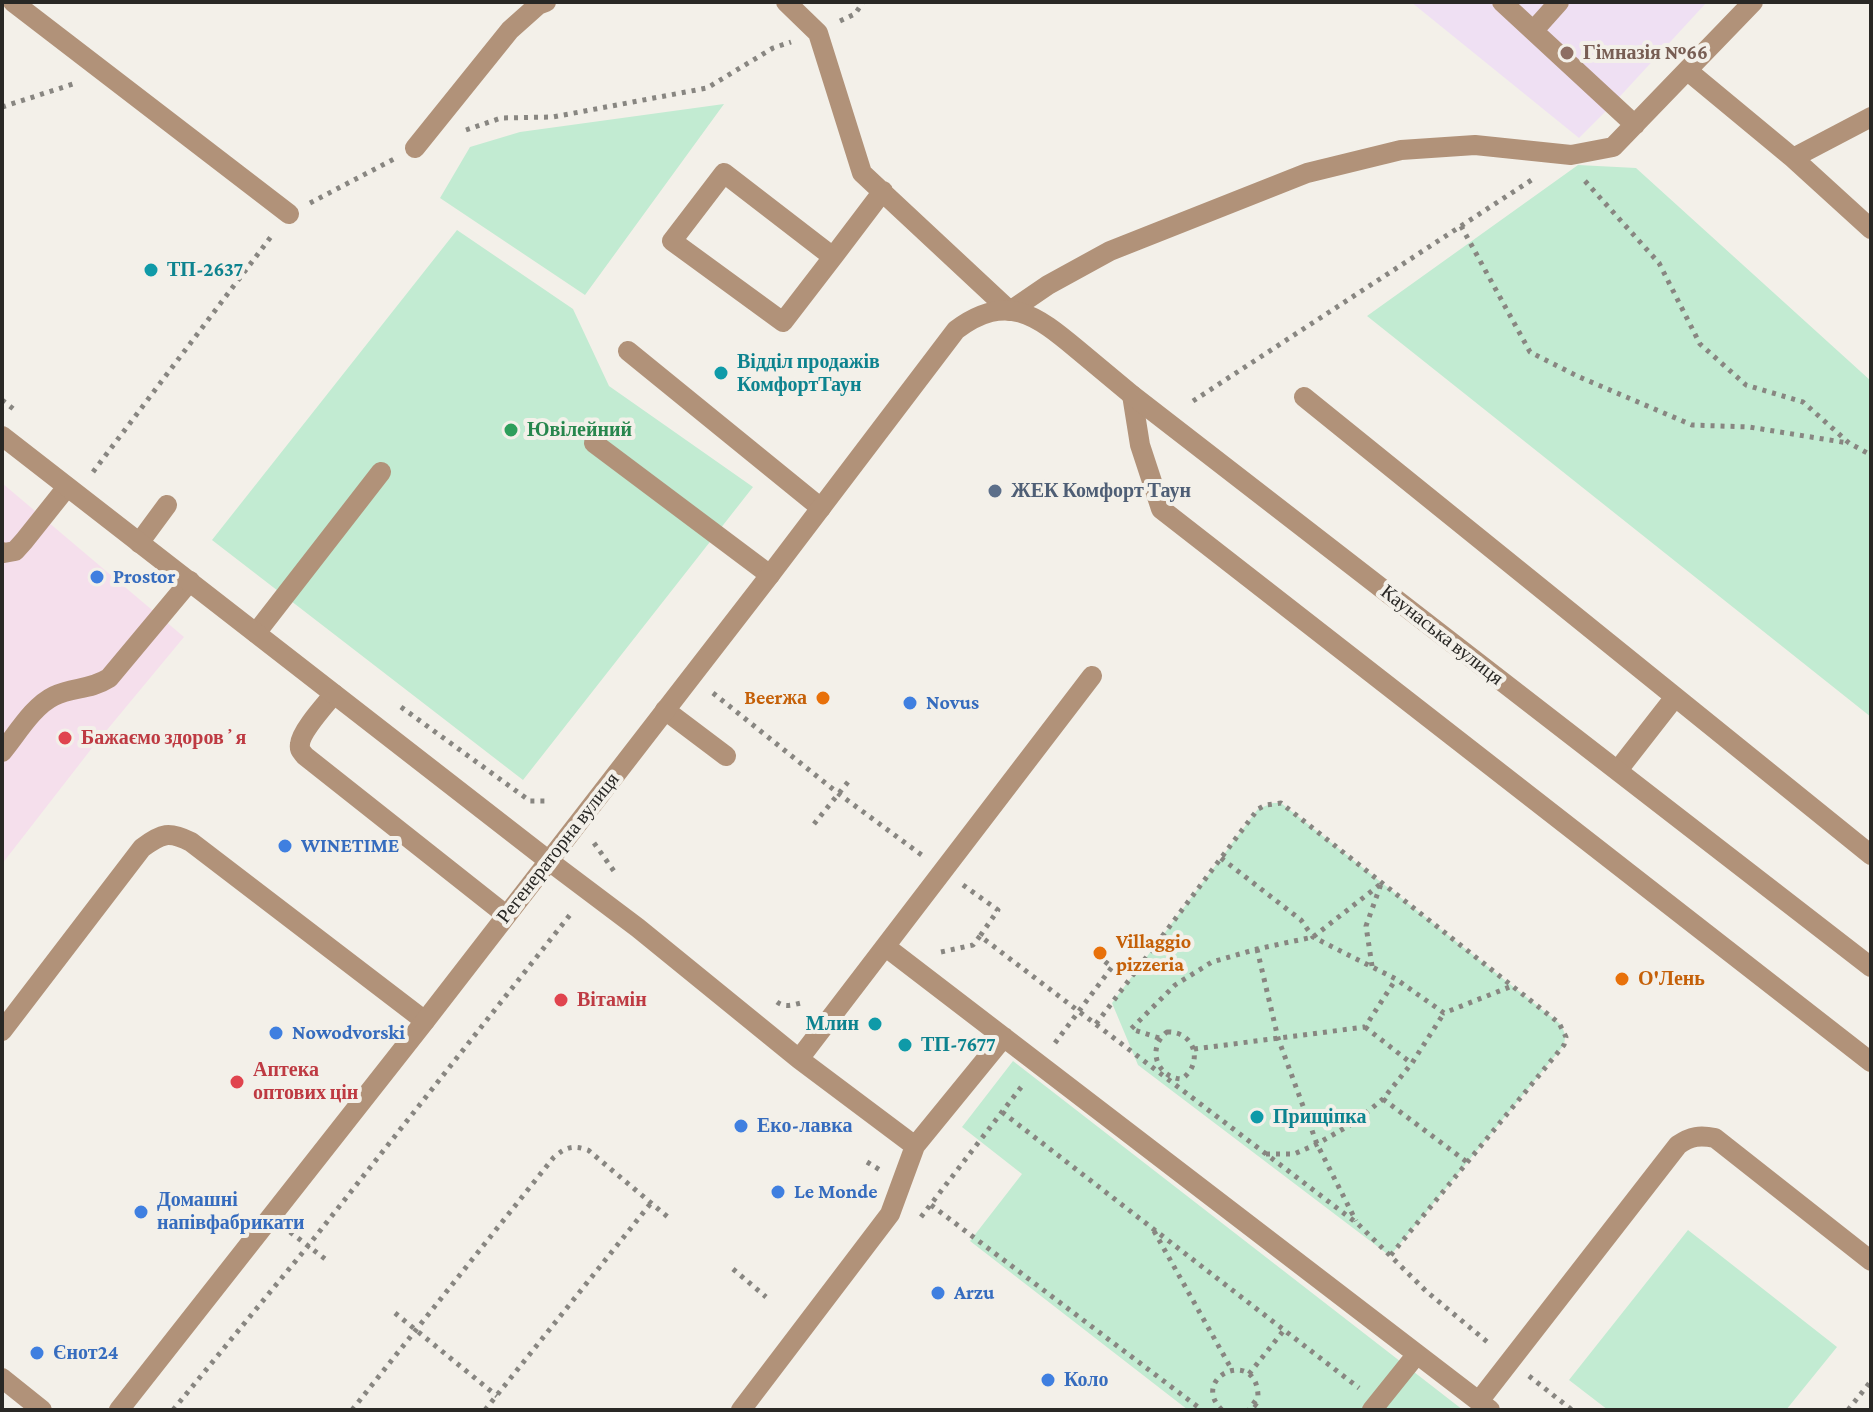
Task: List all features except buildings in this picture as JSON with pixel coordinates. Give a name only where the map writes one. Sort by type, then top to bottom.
[{"type":"street","points":[[13,2],[289,214]]},
{"type":"street","points":[[415,148],[510,30],[538,5],[546,2]]},
{"type":"street","points":[[786,2],[818,33],[862,173],[1010,311],[1048,285],[1110,251],[1307,173],[1401,150],[1475,145],[1571,155],[1613,147],[1753,2]]},
{"type":"street","points":[[1502,2],[1635,125]]},
{"type":"street","points":[[1534,30],[1559,2]]},
{"type":"street","points":[[1688,71],[1793,158],[1871,229]]},
{"type":"street","points":[[1793,158],[1871,117]]},
{"type":"street","points":[[833,257],[724,173],[672,241],[783,322],[833,257],[883,191]]},
{"type":"street","name":"Каунаська вулиця","points":[[1010,311],[1029,315],[1047,324],[1132,395],[1871,967]]},
{"type":"street","name":"Регенераторна вулиця","points":[[119,1410],[549,861],[956,330],[981,315],[1010,311]]},
{"type":"street","points":[[628,351],[821,508]]},
{"type":"street","points":[[1132,395],[1140,445],[1161,509],[1871,1062]]},
{"type":"street","points":[[1304,397],[1871,855]]},
{"type":"street","points":[[2,436],[638,928],[799,1059],[915,1146]]},
{"type":"street","points":[[594,443],[770,575]]},
{"type":"street","points":[[256,633],[381,472]]},
{"type":"street","points":[[2,552],[15,551],[67,487]]},
{"type":"street","points":[[139,543],[167,505]]},
{"type":"street","points":[[3,748],[54,696],[97,685],[109,678],[190,581]]},
{"type":"street","points":[[799,1059],[1092,676]]},
{"type":"street","points":[[334,694],[303,735],[300,750],[506,915]]},
{"type":"street","points":[[1618,770],[1675,697]]},
{"type":"street","points":[[665,710],[726,756]]},
{"type":"street","points":[[2,1031],[142,848],[155,838],[174,833],[191,842],[425,1021]]},
{"type":"street","points":[[886,947],[1485,1406],[1510,1360],[1678,1145],[1688,1138],[1701,1135],[1715,1138],[1871,1261]]},
{"type":"street","points":[[741,1410],[890,1214],[915,1146],[1004,1037]]},
{"type":"street","points":[[1375,1406],[1417,1354]]},
{"type":"street","points":[[2,1378],[42,1410]]},
{"type":"path","points":[[93,472],[289,214],[415,148],[501,118],[553,117],[707,88],[773,48],[818,33]]},
{"type":"path","points":[[2,107],[107,73]]},
{"type":"path","points":[[1193,401],[1571,155],[1582,177],[1659,263],[1700,344],[1746,385],[1803,402],[1849,443],[1871,455]]},
{"type":"path","points":[[1461,226],[1530,352],[1577,376],[1692,425],[1749,427],[1849,443]]},
{"type":"path","points":[[709,690],[925,858]]},
{"type":"path","points":[[814,824],[848,782]]},
{"type":"path","points":[[1096,1024],[1258,809],[1281,803],[1559,1023],[1566,1037],[1564,1045],[1390,1256]]},
{"type":"path","points":[[588,834],[624,884]]},
{"type":"path","points":[[1221,858],[1301,920],[1313,937],[1396,979],[1444,1013]]},
{"type":"path","points":[[941,952],[973,945],[998,910],[955,879]]},
{"type":"path","points":[[1159,1038],[1131,1029],[1175,985],[1212,962],[1313,937],[1382,883]]},
{"type":"path","points":[[1372,966],[1366,926],[1382,883]]},
{"type":"path","points":[[173,1410],[308,1246],[575,909]]},
{"type":"path","points":[[980,936],[1358,1224],[1426,1291],[1572,1410]]},
{"type":"path","points":[[1257,949],[1278,1038],[1317,1144],[1358,1224]]},
{"type":"path","points":[[930,1205],[1112,967],[1103,960]]},
{"type":"path","points":[[1365,1027],[1396,979]]},
{"type":"path","points":[[1265,1154],[1294,1154],[1355,1122],[1383,1099],[1412,1063],[1444,1013],[1513,985]]},
{"type":"path","points":[[774,999],[781,1005],[801,1003],[826,1023]]},
{"type":"path","points":[[1194,1049],[1365,1027],[1412,1063]]},
{"type":"path","points":[[1167,1032],[1177,1032],[1186,1038],[1194,1049],[1191,1073],[1182,1079],[1171,1079],[1163,1072],[1157,1061],[1159,1038],[1167,1032]]},
{"type":"path","points":[[1182,1079],[1186,1094]]},
{"type":"path","points":[[1383,1099],[1467,1162]]},
{"type":"path","points":[[1002,1112],[1284,1330],[1375,1406]]},
{"type":"path","points":[[352,1410],[554,1157],[564,1149],[575,1146],[588,1150],[669,1218]]},
{"type":"path","points":[[867,1162],[930,1205],[1202,1410]]},
{"type":"path","points":[[485,1410],[651,1203]]},
{"type":"path","points":[[270,1217],[329,1262]]},
{"type":"path","points":[[1153,1228],[1232,1370]]},
{"type":"path","points":[[733,1269],[766,1297]]},
{"type":"path","points":[[395,1313],[497,1396]]},
{"type":"path","points":[[1249,1374],[1284,1330]]},
{"type":"path","points":[[1222,1410],[1213,1396],[1213,1387],[1217,1379],[1232,1370],[1241,1370],[1255,1380],[1258,1397],[1249,1410]]},
{"type":"path","points":[[1848,1410],[1871,1381]]},
{"type":"path","points":[[1254,1404],[1262,1410]]},
{"type":"shaded area","name":"Гімназія №66","points":[[1411,2],[1707,2],[1579,138]]},
{"type":"shaded area","points":[[2,483],[184,637],[2,864]]},
{"type":"green space","points":[[724,104],[585,295],[440,198],[470,147],[520,132]]},
{"type":"green space","points":[[1578,165],[1636,168],[1871,381],[1871,717],[1367,316]]},
{"type":"green space","points":[[457,230],[573,309],[609,386],[753,487],[523,780],[212,540]]},
{"type":"green space","points":[[1281,803],[1563,1029],[1564,1045],[1390,1256],[1138,1065],[1112,1003],[1258,809]]},
{"type":"green space","points":[[1013,1061],[1463,1410],[1188,1410],[970,1241],[1022,1174],[962,1127]]},
{"type":"green space","points":[[1688,1230],[1837,1347],[1786,1410],[1608,1410],[1569,1380]]},
{"type":"place","name":"Гімназія №66","points":[[1567,53]]},
{"type":"place","name":"ТП-2637","points":[[151,270]]},
{"type":"place","name":"Відділ продажів КомфортТаун","points":[[721,373]]},
{"type":"place","name":"Ювілейний","points":[[511,430]]},
{"type":"place","name":"ЖЕК Комфорт Таун","points":[[995,491]]},
{"type":"place","name":"Prostor","points":[[97,577]]},
{"type":"place","name":"Beerжа","points":[[823,698]]},
{"type":"place","name":"Novus","points":[[910,703]]},
{"type":"place","name":"Бажаємо здоровʼя","points":[[65,738]]},
{"type":"place","name":"WINETIME","points":[[285,846]]},
{"type":"place","name":"Villaggio pizzeria","points":[[1100,953]]},
{"type":"place","name":"О'Лень","points":[[1622,979]]},
{"type":"place","name":"Вітамін","points":[[561,1000]]},
{"type":"place","name":"Млин","points":[[875,1024]]},
{"type":"place","name":"Nowodvorski","points":[[276,1033]]},
{"type":"place","name":"ТП-7677","points":[[905,1045]]},
{"type":"place","name":"Аптека оптових цін","points":[[237,1082]]},
{"type":"place","name":"Прищіпка","points":[[1257,1117]]},
{"type":"place","name":"Еко-лавка","points":[[741,1126]]},
{"type":"place","name":"Le Monde","points":[[778,1192]]},
{"type":"place","name":"Домашні напівфабрикати","points":[[141,1212]]},
{"type":"place","name":"Arzu","points":[[938,1293]]},
{"type":"place","name":"Єнот24","points":[[37,1353]]},
{"type":"place","name":"Коло","points":[[1048,1380]]}]
